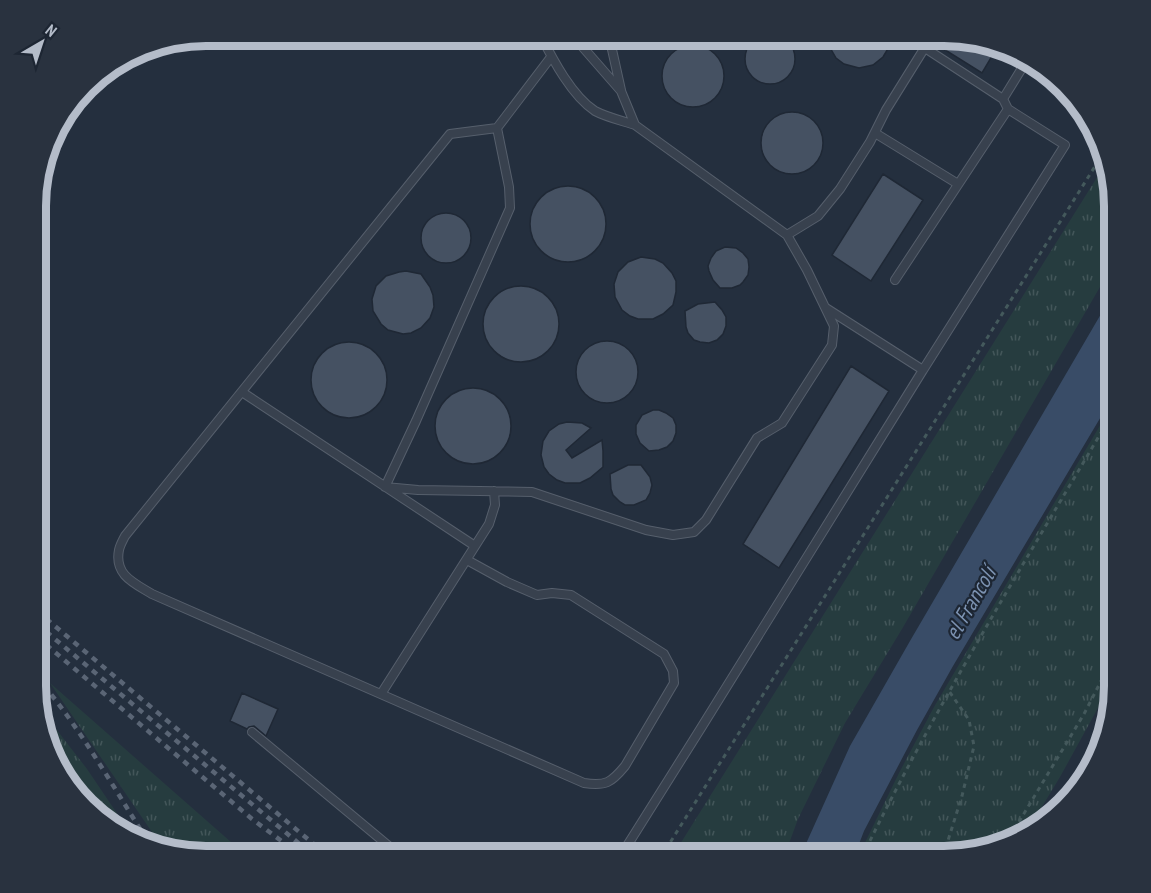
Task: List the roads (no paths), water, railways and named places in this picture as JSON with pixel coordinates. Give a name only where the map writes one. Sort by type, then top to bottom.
[{"type":"lane","points":[[385,487],[418,490],[532,492],[646,530],[673,535],[694,532],[706,520],[757,438],[782,423],[832,345],[834,326],[787,235],[635,125],[596,111],[577,94],[555,65],[546,46]]},
{"type":"lane","points":[[582,47],[621,91]]},
{"type":"lane","points":[[611,47],[621,91],[635,125]]},
{"type":"lane","points":[[627,846],[1065,146],[1008,109],[1003,99],[925,48],[885,110],[870,142],[840,189],[818,216],[787,235]]},
{"type":"lane","points":[[467,560],[507,582],[537,594],[571,595],[664,654],[673,671],[674,683],[625,766],[615,778],[600,785],[584,783],[152,594],[127,579],[119,566],[119,550],[125,536],[450,134],[497,128],[551,57]]},
{"type":"lane","points":[[1003,99],[1023,67]]},
{"type":"lane","points":[[895,280],[1008,109]]},
{"type":"lane","points":[[385,487],[510,208],[510,187],[497,128]]},
{"type":"lane","points":[[875,133],[958,184]]},
{"type":"lane","points":[[826,308],[923,370]]},
{"type":"lane","points":[[242,392],[475,546]]},
{"type":"lane","points":[[381,694],[489,524],[495,505],[494,491]]},
{"type":"lane","points":[[252,732],[389,846]]},
{"type":"water","name":"el Francolí","points":[[1105,307],[1105,411],[953,666],[917,730],[858,846],[805,846],[850,746]]},
{"type":"railway","points":[[47,619],[316,846]]},
{"type":"railway","points":[[47,632],[302,846]]},
{"type":"railway","points":[[47,645],[252,819],[288,846]]},
{"type":"railway","points":[[47,690],[68,716],[143,833]]}]
